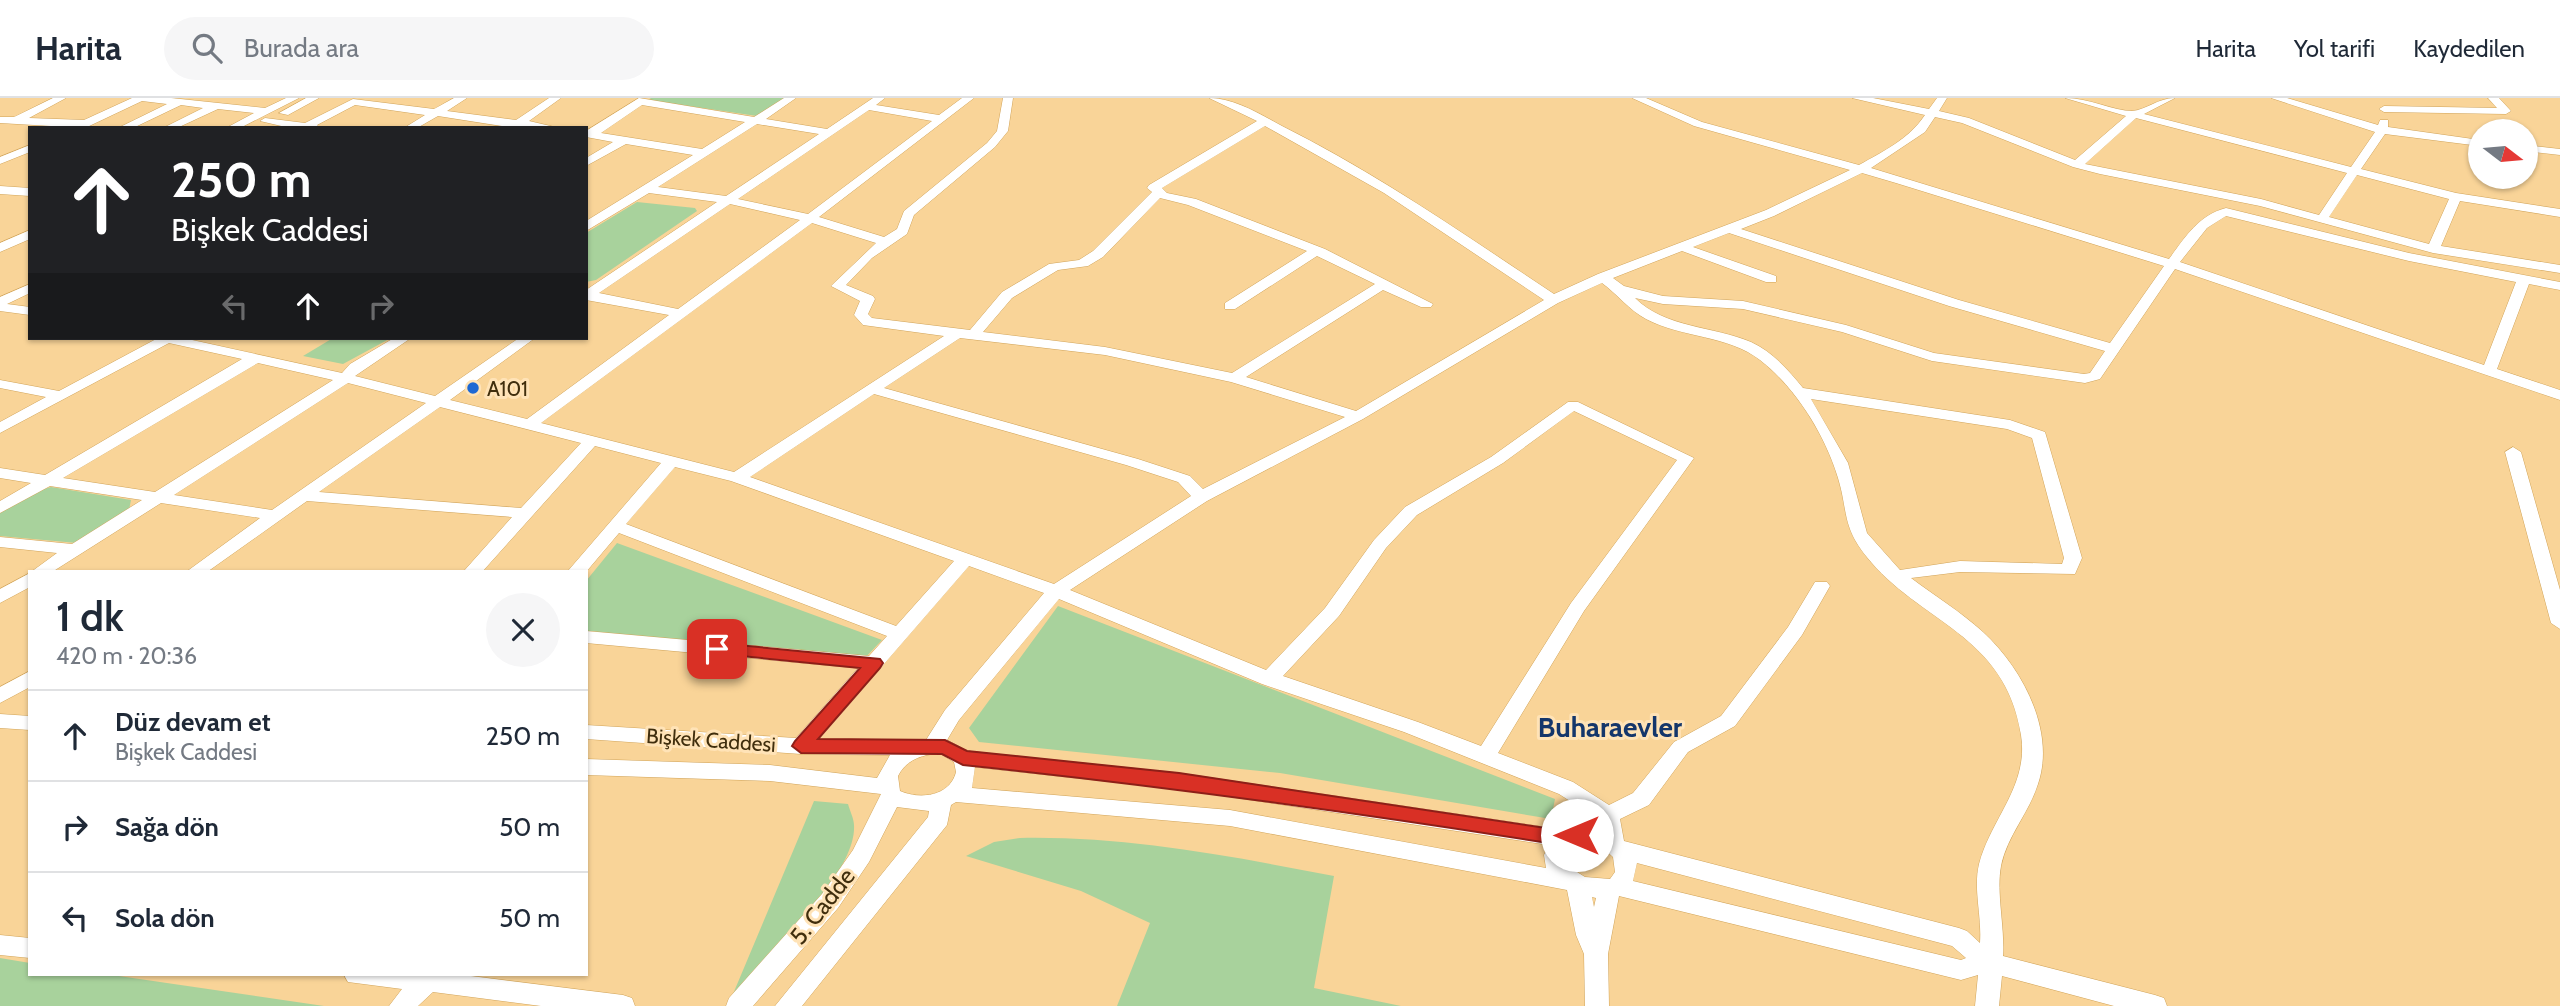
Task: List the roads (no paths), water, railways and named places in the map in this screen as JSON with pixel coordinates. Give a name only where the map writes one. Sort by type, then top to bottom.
[{"type":"street","points":[[15,121],[61,98]]},
{"type":"street","points":[[81,126],[141,98],[216,106],[262,114],[306,126]]},
{"type":"street","points":[[253,126],[262,114],[267,98]]},
{"type":"street","points":[[235,126],[294,98]]},
{"type":"street","points":[[262,114],[314,98]]},
{"type":"street","points":[[413,126],[462,98]]},
{"type":"street","points":[[312,126],[352,102],[440,111],[516,125],[556,98]]},
{"type":"street","points":[[588,224],[791,98]]},
{"type":"street","points":[[589,292],[880,98]]},
{"type":"street","points":[[529,425],[969,98]]},
{"type":"street","points":[[1008,98],[1002,131],[991,145],[908,214],[903,231],[854,267],[838,286],[868,299],[861,315],[872,324],[1105,351],[1234,378],[1358,416]]},
{"type":"street","points":[[1214,98],[1310,142],[1393,191],[1553,300]]},
{"type":"street","points":[[1637,98],[1698,124],[1861,169],[2172,264],[2560,394]]},
{"type":"street","points":[[1857,98],[1934,112],[1983,127],[2077,165],[2261,203],[2433,249],[2560,269]]},
{"type":"street","points":[[1942,98],[1921,130],[1902,145],[1861,169],[1770,213],[1603,277],[1553,300],[1358,416],[1201,497],[1056,591],[927,747],[898,759],[887,778],[890,792],[914,805],[947,797],[1230,818],[1573,883],[1598,891],[1613,887],[1961,970],[1988,963]]},
{"type":"street","points":[[2070,98],[2456,197],[2560,213]]},
{"type":"street","points":[[2077,165],[2133,115],[2169,98]]},
{"type":"street","points":[[2276,98],[2382,130],[2468,141]]},
{"type":"street","points":[[2322,219],[2382,130],[2383,104],[2506,111],[2493,98]]},
{"type":"street","points":[[589,134],[643,100],[828,132]]},
{"type":"street","points":[[127,126],[180,102]]},
{"type":"street","points":[[172,126],[216,106]]},
{"type":"street","points":[[867,107],[943,119]]},
{"type":"street","points":[[0,120],[68,126]]},
{"type":"street","points":[[1266,121],[1231,139],[1153,188],[1316,251],[1379,280],[1382,285],[1426,303]]},
{"type":"street","points":[[589,134],[704,153]]},
{"type":"street","points":[[588,162],[624,141]]},
{"type":"street","points":[[0,161],[28,149]]},
{"type":"street","points":[[2538,149],[2560,152]]},
{"type":"street","points":[[647,189],[727,200],[810,218],[886,242]]},
{"type":"street","points":[[0,190],[28,192]]},
{"type":"street","points":[[737,478],[966,333],[1007,295],[1054,267],[1083,262],[1098,254],[1157,194],[1165,194]]},
{"type":"street","points":[[2433,249],[2456,197]]},
{"type":"street","points":[[1619,289],[1663,300],[1743,305],[1846,329],[1933,356],[2085,379],[2095,376],[2194,235],[2219,213],[2226,212],[2409,257],[2560,286]]},
{"type":"street","points":[[0,237],[28,224]]},
{"type":"street","points":[[1729,229],[1954,303],[2114,349]]},
{"type":"street","points":[[0,248],[28,235]]},
{"type":"street","points":[[1682,247],[1770,279]]},
{"type":"street","points":[[1230,306],[1316,251]]},
{"type":"street","points":[[1603,277],[1619,289],[1625,298],[1651,315],[1690,330],[1737,342],[1764,356],[1797,392],[1837,450],[1858,533],[1873,555],[1992,653],[2014,688],[2029,721],[2035,761],[2026,788],[2008,817],[1995,849],[1988,880],[1992,918],[1987,1006]]},
{"type":"street","points":[[2489,371],[2524,279]]},
{"type":"street","points":[[1234,378],[1382,285]]},
{"type":"street","points":[[0,304],[28,289]]},
{"type":"street","points":[[589,292],[678,313]]},
{"type":"street","points":[[0,304],[28,311]]},
{"type":"street","points":[[0,428],[163,340]]},
{"type":"street","points":[[176,340],[346,378],[737,478],[1056,591],[1269,678],[1411,727],[1566,788],[1608,815],[1618,847],[1626,858],[1627,873],[1613,887],[1596,954],[1598,1006]]},
{"type":"street","points":[[43,570],[346,378],[355,367],[401,340]]},
{"type":"street","points":[[198,570],[525,340]]},
{"type":"street","points":[[0,508],[257,357]]},
{"type":"street","points":[[0,384],[58,395]]},
{"type":"street","points":[[875,390],[1132,462],[1184,480],[1201,497]]},
{"type":"street","points":[[1797,392],[2010,425],[2039,435],[2073,558],[2068,570],[1954,568],[1916,571],[1897,576]]},
{"type":"street","points":[[1269,678],[1332,612],[1380,544],[1411,511],[1497,460],[1573,405],[1685,458],[1577,607],[1485,756]]},
{"type":"street","points":[[474,570],[592,440]]},
{"type":"street","points":[[2513,453],[2560,623]]},
{"type":"street","points":[[578,570],[672,461]]},
{"type":"street","points":[[0,473],[274,515]]},
{"type":"street","points":[[300,496],[526,513]]},
{"type":"street","points":[[615,526],[900,634]]},
{"type":"street","points":[[0,542],[76,550]]},
{"type":"street","points":[[801,746],[966,558]]},
{"type":"street","points":[[0,597],[28,580]]},
{"type":"street","points":[[1608,815],[1641,799],[1681,747],[1728,721],[1795,631],[1821,586]]},
{"type":"street","points":[[588,637],[874,663]]},
{"type":"street","points":[[0,696],[19,683]]},
{"type":"street","points":[[0,722],[28,723]]},
{"type":"street","name":"Bişkek Caddesi","points":[[588,732],[801,746],[927,747]]},
{"type":"street","points":[[927,747],[956,751],[963,758],[966,775],[947,797]]},
{"type":"street","points":[[963,758],[1179,781],[1368,806],[1567,839],[1586,834],[1618,847],[1959,938],[1988,963],[2155,1006]]},
{"type":"street","name":"Bişkek Caddesi","points":[[588,766],[770,773],[890,792]]},
{"type":"street","name":"5. Cadde","points":[[738,1006],[830,901],[861,856],[890,792]]},
{"type":"street","name":"5. Cadde","points":[[787,1006],[939,819],[947,797]]},
{"type":"street","points":[[1567,839],[1560,845],[1556,859],[1573,883],[1596,954]]},
{"type":"street","points":[[0,945],[28,947]]},
{"type":"street","points":[[381,976],[432,978],[623,1006]]},
{"type":"street","points":[[401,1006],[432,978]]},
{"type":"place","name":"A101","points":[[473,388]]},
{"type":"district","name":"Buharaevler","points":[[1610,727]]}]
